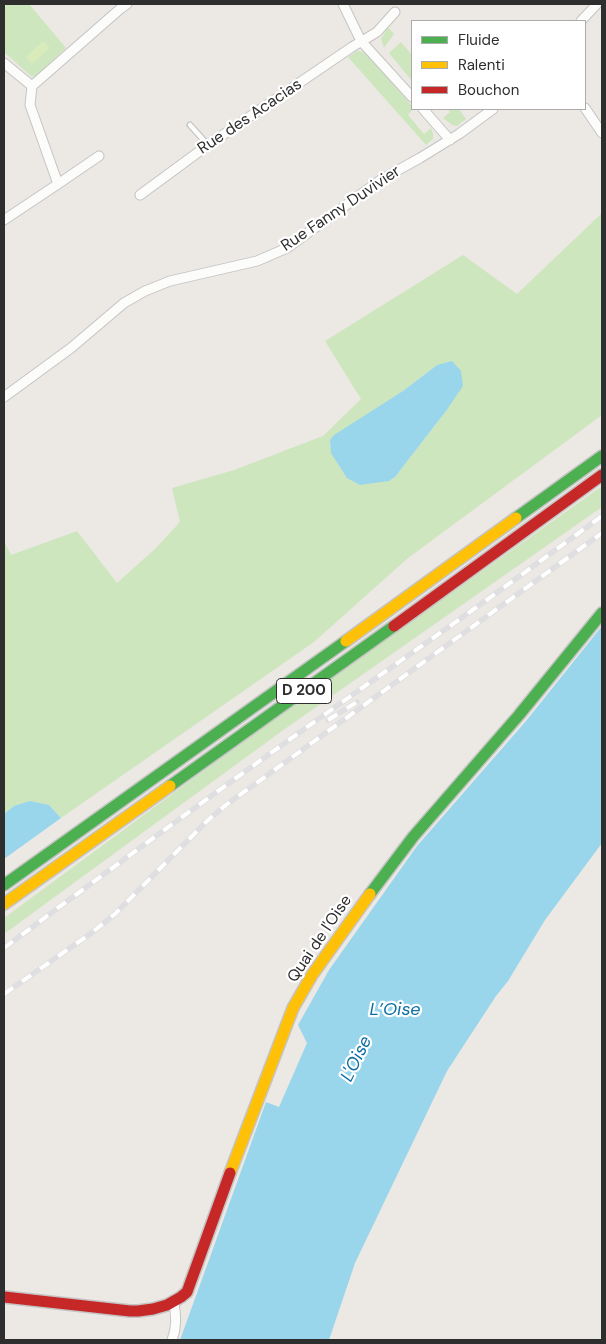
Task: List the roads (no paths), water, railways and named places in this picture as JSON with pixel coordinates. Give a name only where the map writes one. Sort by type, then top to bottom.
[{"type":"main road","name":"D 200","points":[[4,885],[602,456]]},
{"type":"main road","name":"D 200","points":[[4,904],[602,475]]},
{"type":"main road","name":"Quai de l'Oise","points":[[174,1303],[187,1292],[293,1008],[312,975],[413,837],[489,751],[602,613]]},
{"type":"main road","points":[[4,1297],[130,1311],[146,1311],[162,1308],[174,1303]]},
{"type":"street","points":[[58,184],[30,105],[32,86],[127,4]]},
{"type":"street","points":[[343,4],[361,42],[411,96]]},
{"type":"street","points":[[582,20],[597,4]]},
{"type":"street","name":"Rue des Acacias","points":[[140,194],[208,145],[377,32],[395,12]]},
{"type":"street","points":[[4,63],[32,86]]},
{"type":"street","points":[[586,109],[602,133]]},
{"type":"street","points":[[424,110],[450,140]]},
{"type":"street","name":"Rue Fanny Duvivier","points":[[4,397],[71,348],[124,303],[170,281],[257,260],[287,248],[382,179],[450,140],[492,110]]},
{"type":"street","points":[[4,220],[99,156]]},
{"type":"street","points":[[172,1340],[176,1330],[177,1319],[174,1303]]},
{"type":"lane","points":[[190,125],[208,145]]},
{"type":"water","points":[[452,361],[461,371],[463,386],[395,477],[389,481],[360,485],[347,478],[331,453],[330,440],[334,435],[403,391],[437,365]]},
{"type":"water","name":"L’Oise","points":[[602,626],[602,843],[545,920],[508,981],[496,996],[447,1071],[355,1263],[329,1340],[180,1340],[266,1102],[279,1107],[307,1043],[298,1025],[329,970],[417,846],[526,721]]},
{"type":"water","points":[[30,801],[49,805],[61,818],[4,859],[4,814],[14,806]]},
{"type":"railway","points":[[4,948],[217,791],[476,608],[602,516]]},
{"type":"railway","points":[[4,994],[90,934],[115,914],[207,821],[226,805],[602,533]]},
{"type":"railway","points":[[328,720],[357,702]]},
{"type":"water label","name":"L'Oise","points":[[357,1059]]}]
